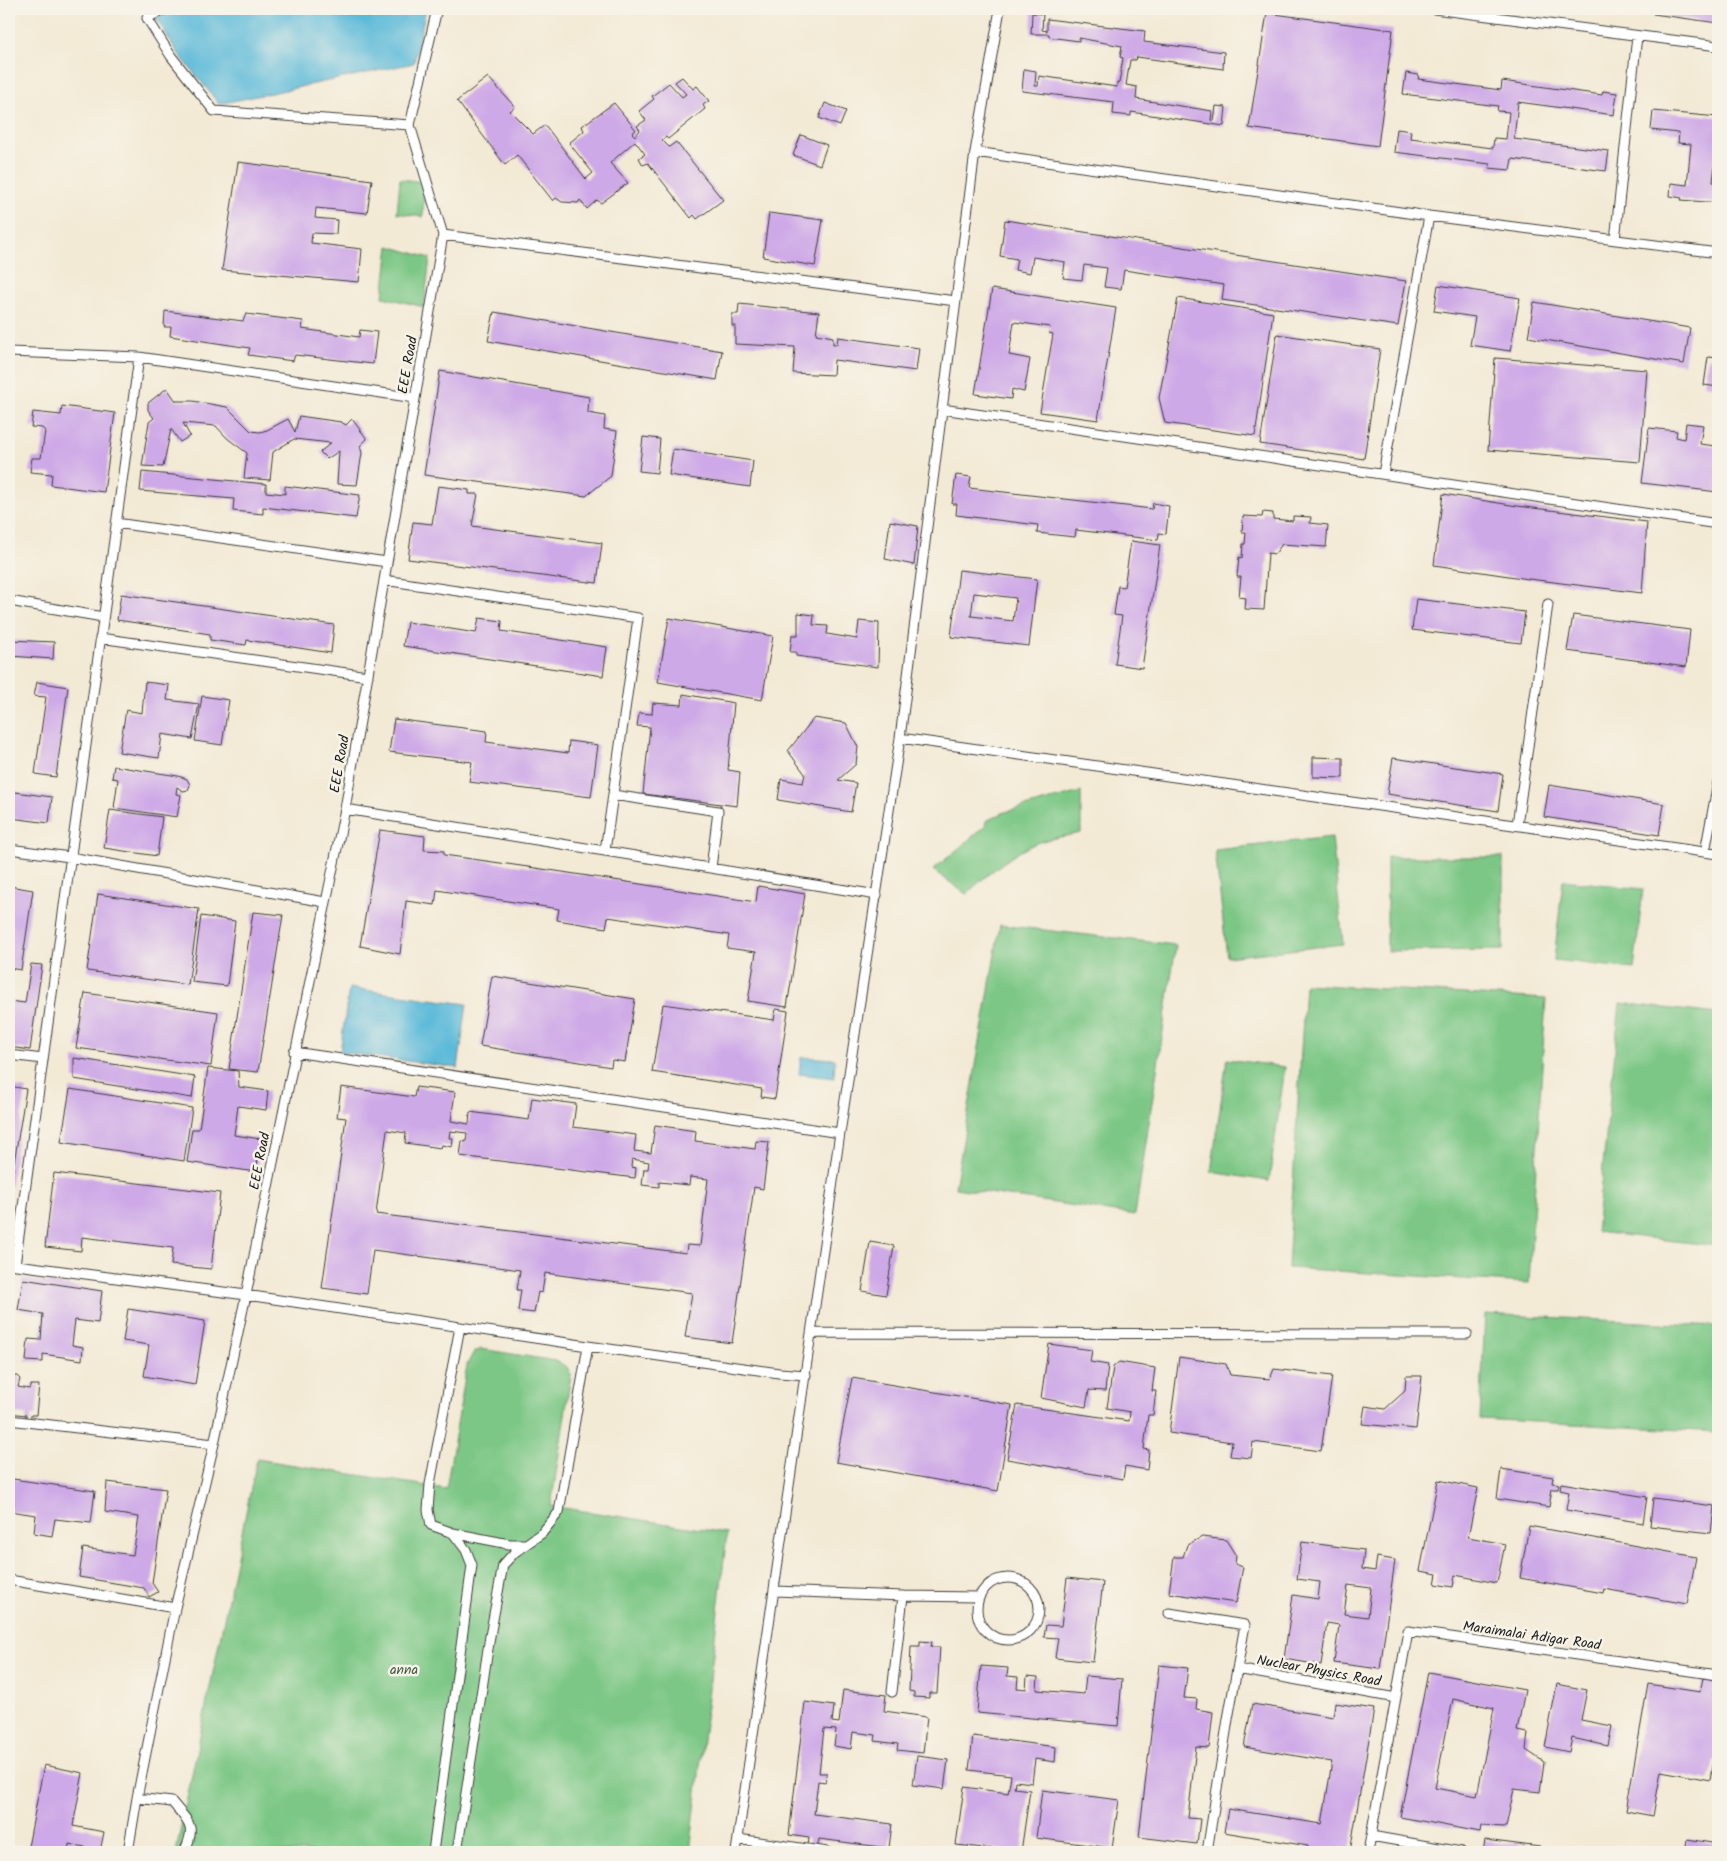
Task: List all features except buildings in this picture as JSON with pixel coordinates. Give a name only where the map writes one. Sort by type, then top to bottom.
[{"type":"lane","points":[[164,9],[147,18],[171,56],[214,111],[410,125]]},
{"type":"lane","points":[[437,9],[410,125],[443,235],[956,301]]},
{"type":"lane","points":[[736,1852],[840,1133],[900,738],[976,152],[1000,9]]},
{"type":"lane","points":[[1434,9],[1718,46]]},
{"type":"lane","points":[[1615,240],[1637,36]]},
{"type":"lane","points":[[976,152],[1429,216],[1718,253]]},
{"type":"lane","points":[[1383,474],[1429,216]]},
{"type":"lane","name":"EEE Road","points":[[128,1852],[136,1798],[175,1608],[214,1444],[246,1295],[345,809],[443,235]]},
{"type":"lane","points":[[9,352],[139,357],[415,398]]},
{"type":"lane","points":[[139,357],[43,1059],[12,1264],[246,1295],[779,1373],[806,1375]]},
{"type":"lane","points":[[942,409],[1718,524]]},
{"type":"lane","points":[[116,523],[387,562]]},
{"type":"lane","points":[[384,580],[638,618],[605,852]]},
{"type":"lane","points":[[9,601],[103,617]]},
{"type":"lane","points":[[1517,825],[1548,604]]},
{"type":"lane","points":[[100,638],[368,676]]},
{"type":"lane","points":[[900,738],[1718,854]]},
{"type":"lane","points":[[1706,852],[1718,782]]},
{"type":"lane","points":[[613,795],[718,811],[711,868]]},
{"type":"lane","points":[[345,809],[877,895]]},
{"type":"lane","points":[[9,849],[70,857],[325,902]]},
{"type":"lane","points":[[294,1052],[840,1133]]},
{"type":"lane","points":[[9,1055],[43,1059]]},
{"type":"lane","points":[[460,1327],[430,1484],[428,1510],[431,1525],[453,1533],[501,1543],[525,1544]]},
{"type":"lane","points":[[812,1333],[1467,1334]]},
{"type":"lane","points":[[457,1852],[490,1636],[503,1565],[515,1552],[542,1533],[559,1512],[588,1346]]},
{"type":"lane","points":[[9,1420],[214,1444]]},
{"type":"lane","points":[[434,1852],[472,1565],[466,1550],[453,1533]]},
{"type":"lane","points":[[1015,1579],[1029,1587],[1036,1596],[1039,1607],[1035,1624],[1023,1636],[1010,1640],[996,1638],[986,1632],[981,1625],[977,1612],[979,1597],[988,1585],[997,1580],[1015,1579]]},
{"type":"lane","points":[[9,1580],[175,1608]]},
{"type":"lane","points":[[775,1591],[979,1597]]},
{"type":"lane","points":[[892,1692],[903,1596]]},
{"type":"lane","points":[[1169,1613],[1245,1625],[1226,1728],[1207,1852]]},
{"type":"lane","name":"Maraimalai Adigar Road","points":[[1396,1698],[1408,1632],[1718,1675]]},
{"type":"lane","name":"Nuclear Physics Road","points":[[1237,1669],[1396,1698]]},
{"type":"lane","points":[[1368,1852],[1396,1698]]},
{"type":"lane","points":[[136,1798],[172,1802],[190,1824],[191,1838],[184,1852]]},
{"type":"lane","points":[[1371,1836],[1461,1852]]},
{"type":"lane","points":[[738,1839],[828,1852]]},
{"type":"green space","points":[[400,179],[424,182],[423,217],[397,213]]},
{"type":"green space","points":[[389,246],[430,258],[424,307],[383,297]]},
{"type":"green space","points":[[1081,792],[1081,833],[1047,840],[1028,847],[1003,863],[966,894],[933,870],[985,826],[986,821],[1005,812]]},
{"type":"green space","points":[[1332,837],[1343,944],[1227,957],[1215,850]]},
{"type":"green space","points":[[1387,857],[1503,857],[1503,950],[1387,951]]},
{"type":"green space","points":[[1563,880],[1643,889],[1634,969],[1554,960]]},
{"type":"green space","points":[[1000,925],[1176,945],[1135,1215],[955,1188]]},
{"type":"green space","points":[[1305,984],[1546,999],[1529,1283],[1288,1268]]},
{"type":"green space","points":[[1620,1003],[1718,1014],[1718,1246],[1596,1232]]},
{"type":"green space","points":[[1227,1059],[1285,1067],[1269,1181],[1211,1172]]},
{"type":"green space","points":[[1485,1314],[1718,1326],[1718,1432],[1480,1419]]},
{"type":"green space","name":"anna","points":[[481,1349],[556,1361],[567,1367],[571,1375],[551,1506],[727,1533],[690,1852],[176,1852],[257,1459],[446,1489],[467,1365],[473,1353]]},
{"type":"water","points":[[173,9],[426,9],[414,63],[219,104],[178,53],[156,18]]},
{"type":"water","points":[[349,988],[467,1004],[458,1068],[340,1052]]},
{"type":"water","points":[[801,1057],[835,1059],[834,1078],[799,1074]]}]
